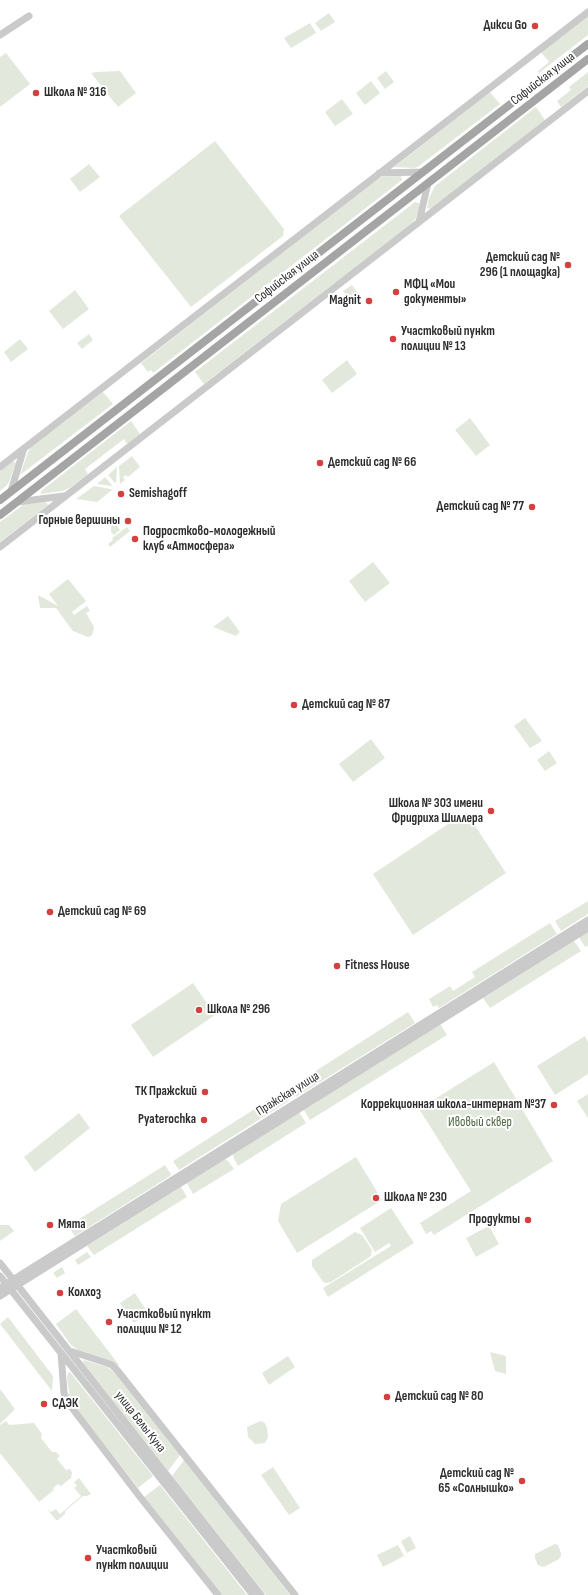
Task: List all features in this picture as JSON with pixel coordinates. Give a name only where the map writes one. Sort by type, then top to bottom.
[{"type":"main road","name":"Софийская улица","points":[[0,500],[588,44]]},
{"type":"main road","name":"Софийская улица","points":[[0,515],[588,59]]},
{"type":"main road","points":[[474,132],[482,141]]},
{"type":"street","points":[[0,467],[588,12]]},
{"type":"street","points":[[0,36],[29,16]]},
{"type":"street","points":[[0,547],[588,91]]},
{"type":"street","points":[[379,173],[422,172]]},
{"type":"street","points":[[419,222],[428,183]]},
{"type":"street","points":[[11,491],[24,448]]},
{"type":"street","points":[[17,502],[66,496]]},
{"type":"street","name":"Пражская улица","points":[[15,1282],[588,920]]},
{"type":"street","name":"Пражская улица","points":[[0,1296],[6,1287],[588,928]]},
{"type":"street","name":"улица Белы Куна","points":[[0,1264],[261,1595]]},
{"type":"street","name":"улица Белы Куна","points":[[0,1276],[6,1287],[61,1353],[252,1595]]},
{"type":"street","points":[[69,1351],[112,1365],[117,1370],[295,1595]]},
{"type":"street","points":[[61,1353],[64,1393],[69,1404],[140,1497],[218,1595]]},
{"type":"green space","points":[[329,13],[335,22],[321,31],[315,23]]},
{"type":"green space","points":[[588,16],[588,35],[539,73],[538,71],[549,62],[541,52]]},
{"type":"green space","points":[[310,23],[316,33],[291,48],[284,38]]},
{"type":"green space","points":[[6,53],[30,84],[0,107],[0,57]]},
{"type":"green space","points":[[120,71],[136,93],[118,107],[91,73]]},
{"type":"green space","points":[[386,71],[394,82],[385,89],[377,78]]},
{"type":"green space","points":[[588,72],[588,86],[561,107],[557,101],[571,90],[569,87]]},
{"type":"green space","points":[[371,81],[380,93],[365,105],[356,93]]},
{"type":"green space","points":[[490,92],[500,104],[419,166],[415,168],[394,167]]},
{"type":"green space","points":[[342,99],[353,114],[335,126],[325,112]]},
{"type":"green space","points":[[536,107],[545,120],[431,209],[427,208],[429,198],[435,186]]},
{"type":"green space","points":[[215,141],[284,229],[283,236],[191,307],[119,216]]},
{"type":"green space","points":[[89,164],[100,177],[80,192],[70,179]]},
{"type":"green space","points":[[401,176],[402,180],[153,373],[151,370],[148,372],[141,363],[377,179],[382,177]]},
{"type":"green space","points":[[415,202],[419,203],[419,207],[416,218],[411,224],[204,384],[195,372]]},
{"type":"green space","points":[[352,285],[360,296],[352,302],[343,291]]},
{"type":"green space","points":[[75,290],[89,309],[63,329],[49,311]]},
{"type":"green space","points":[[89,334],[93,340],[82,349],[77,343]]},
{"type":"green space","points":[[20,339],[28,349],[11,362],[4,352]]},
{"type":"green space","points":[[347,360],[357,374],[332,393],[322,380]]},
{"type":"green space","points":[[103,392],[113,404],[20,475],[31,447]]},
{"type":"green space","points":[[470,418],[490,445],[476,456],[455,430]]},
{"type":"green space","points":[[131,421],[140,434],[127,444],[124,439],[85,469],[88,474],[71,487],[63,491],[41,494],[41,491]]},
{"type":"green space","points":[[132,456],[140,467],[128,477],[126,475],[123,477],[125,480],[120,484],[119,466]]},
{"type":"green space","points":[[13,461],[16,463],[9,482],[0,491],[0,471]]},
{"type":"green space","points":[[117,467],[116,482],[115,483],[108,475]]},
{"type":"green space","points":[[105,477],[112,485],[111,486],[97,484]]},
{"type":"green space","points":[[94,486],[112,490],[97,502],[76,499]]},
{"type":"green space","points":[[46,502],[48,505],[0,542],[0,522],[24,504]]},
{"type":"green space","points":[[112,518],[120,530],[114,535],[111,532]]},
{"type":"green space","points":[[127,527],[130,531],[110,547],[108,544],[113,540],[112,538]]},
{"type":"green space","points":[[373,562],[390,583],[365,602],[349,581]]},
{"type":"green space","points":[[68,579],[86,601],[72,612],[74,615],[87,606],[90,611],[86,613],[94,627],[91,636],[88,637],[73,631],[56,608],[40,608],[38,595],[58,606],[49,594]]},
{"type":"green space","points":[[228,616],[240,632],[236,636],[213,627]]},
{"type":"green space","points":[[525,718],[542,741],[530,748],[514,726]]},
{"type":"green space","points":[[371,739],[385,758],[353,782],[339,764]]},
{"type":"green space","points":[[549,751],[557,763],[545,771],[537,760]]},
{"type":"green space","points":[[466,812],[506,873],[413,935],[373,874]]},
{"type":"green space","points":[[588,901],[588,914],[561,931],[555,921]]},
{"type":"green space","points":[[550,923],[557,934],[439,1008],[437,1005],[433,1007],[429,999],[450,986],[453,991],[475,977],[472,972]]},
{"type":"green space","points":[[588,932],[588,946],[585,947],[579,937]]},
{"type":"green space","points":[[574,941],[581,951],[490,1008],[483,998]]},
{"type":"green space","points":[[193,983],[215,1015],[153,1057],[131,1025]]},
{"type":"green space","points":[[408,1012],[415,1023],[296,1097],[289,1088]]},
{"type":"green space","points":[[440,1024],[447,1035],[310,1120],[304,1110]]},
{"type":"green space","points":[[585,1036],[588,1042],[588,1074],[555,1095],[537,1066]]},
{"type":"green space","name":"Ивовый сквер","points":[[494,1062],[553,1161],[434,1235],[431,1231],[426,1234],[420,1223],[471,1191],[419,1109]]},
{"type":"green space","points":[[283,1091],[289,1101],[179,1170],[173,1161]]},
{"type":"green space","points":[[588,1094],[588,1118],[577,1101]]},
{"type":"green space","points":[[299,1112],[306,1123],[238,1166],[233,1154]]},
{"type":"green space","points":[[79,1113],[90,1128],[35,1172],[24,1157]]},
{"type":"green space","points":[[356,1157],[382,1200],[297,1253],[278,1221],[281,1204]]},
{"type":"green space","points":[[225,1159],[234,1169],[193,1194],[187,1183]]},
{"type":"green space","points":[[165,1165],[171,1174],[170,1176],[75,1236],[68,1226]]},
{"type":"green space","points":[[181,1187],[187,1197],[94,1255],[87,1246]]},
{"type":"green space","points":[[391,1208],[414,1243],[328,1297],[323,1288],[391,1246],[389,1243],[375,1252],[360,1228]]},
{"type":"green space","points":[[0,1225],[9,1225],[14,1231],[0,1241]]},
{"type":"green space","points":[[489,1226],[499,1244],[476,1257],[466,1238]]},
{"type":"green space","points":[[355,1232],[362,1235],[372,1250],[371,1256],[331,1282],[323,1282],[312,1266],[312,1260]]},
{"type":"green space","points":[[87,1252],[91,1257],[78,1265],[75,1260]]},
{"type":"green space","points":[[62,1267],[65,1273],[57,1278],[53,1273]]},
{"type":"green space","points":[[135,1293],[148,1313],[134,1323],[120,1303]]},
{"type":"green space","points":[[76,1309],[119,1365],[118,1366],[109,1360],[78,1350],[71,1345],[56,1324]]},
{"type":"green space","points":[[8,1317],[53,1376],[52,1391],[0,1324]]},
{"type":"green space","points":[[490,1352],[506,1356],[506,1374],[495,1371]]},
{"type":"green space","points":[[288,1356],[295,1367],[269,1385],[262,1373]]},
{"type":"green space","points":[[84,1360],[107,1367],[114,1372],[180,1455],[168,1471],[83,1363]]},
{"type":"green space","points":[[70,1372],[153,1476],[138,1488],[74,1407],[70,1398],[67,1378],[68,1373]]},
{"type":"green space","points":[[0,1389],[15,1409],[0,1424]]},
{"type":"green space","points":[[6,1421],[9,1425],[34,1423],[42,1434],[41,1438],[52,1452],[56,1452],[60,1456],[57,1459],[66,1470],[70,1469],[72,1473],[71,1478],[61,1486],[58,1484],[53,1488],[54,1490],[39,1502],[0,1453],[0,1425]]},
{"type":"green space","points":[[261,1421],[265,1423],[268,1437],[265,1443],[255,1444],[248,1437],[247,1427]]},
{"type":"green space","points":[[184,1460],[290,1595],[266,1595],[172,1476]]},
{"type":"green space","points":[[273,1467],[300,1508],[289,1515],[261,1475]]},
{"type":"green space","points":[[79,1478],[91,1494],[83,1496],[65,1511],[65,1514],[56,1520],[47,1509],[51,1512],[56,1509],[60,1514],[81,1496],[74,1488],[77,1486],[74,1482]]},
{"type":"green space","points":[[160,1485],[247,1595],[222,1595],[144,1497]]},
{"type":"green space","points":[[410,1536],[416,1548],[407,1553],[401,1541]]},
{"type":"green space","points":[[555,1544],[558,1545],[561,1553],[559,1559],[544,1567],[538,1565],[535,1554]]},
{"type":"green space","points":[[398,1545],[404,1556],[383,1567],[377,1555]]},
{"type":"place","name":"Дикси Go","points":[[535,26]]},
{"type":"place","name":"Школа № 316","points":[[36,93]]},
{"type":"place","name":"Детский сад № 296 (1 площадка)","points":[[568,265]]},
{"type":"place","name":"МФЦ «Мои документы»","points":[[396,292]]},
{"type":"place","name":"Magnit","points":[[369,301]]},
{"type":"place","name":"Участковый пункт полиции № 13","points":[[393,339]]},
{"type":"place","name":"Детский сад № 66","points":[[320,463]]},
{"type":"place","name":"Semishagoff","points":[[121,494]]},
{"type":"place","name":"Детский сад № 77","points":[[532,507]]},
{"type":"place","name":"Горные вершины","points":[[128,521]]},
{"type":"place","name":"Подростково-молодежный клуб «Атмосфера»","points":[[135,539]]},
{"type":"place","name":"Детский сад № 87","points":[[294,705]]},
{"type":"place","name":"Школа № 303 имени Фридриха Шиллера","points":[[491,811]]},
{"type":"place","name":"Детский сад № 69","points":[[50,912]]},
{"type":"place","name":"Fitness House","points":[[337,966]]},
{"type":"place","name":"Школа № 296","points":[[199,1010]]},
{"type":"place","name":"ТК Пражский","points":[[205,1092]]},
{"type":"place","name":"Коррекционная школа-интернат №37","points":[[554,1105]]},
{"type":"place","name":"Pyaterochka","points":[[204,1120]]},
{"type":"place","name":"Школа № 230","points":[[376,1198]]},
{"type":"place","name":"Продукты","points":[[528,1220]]},
{"type":"place","name":"Мята","points":[[50,1225]]},
{"type":"place","name":"Колхоз","points":[[60,1293]]},
{"type":"place","name":"Участковый пункт полиции № 12","points":[[109,1322]]},
{"type":"place","name":"Детский сад № 80","points":[[387,1397]]},
{"type":"place","name":"СДЭК","points":[[44,1404]]},
{"type":"place","name":"Детский сад № 65 «Солнышко»","points":[[522,1481]]},
{"type":"place","name":"Участковый пункт полиции","points":[[88,1558]]}]
